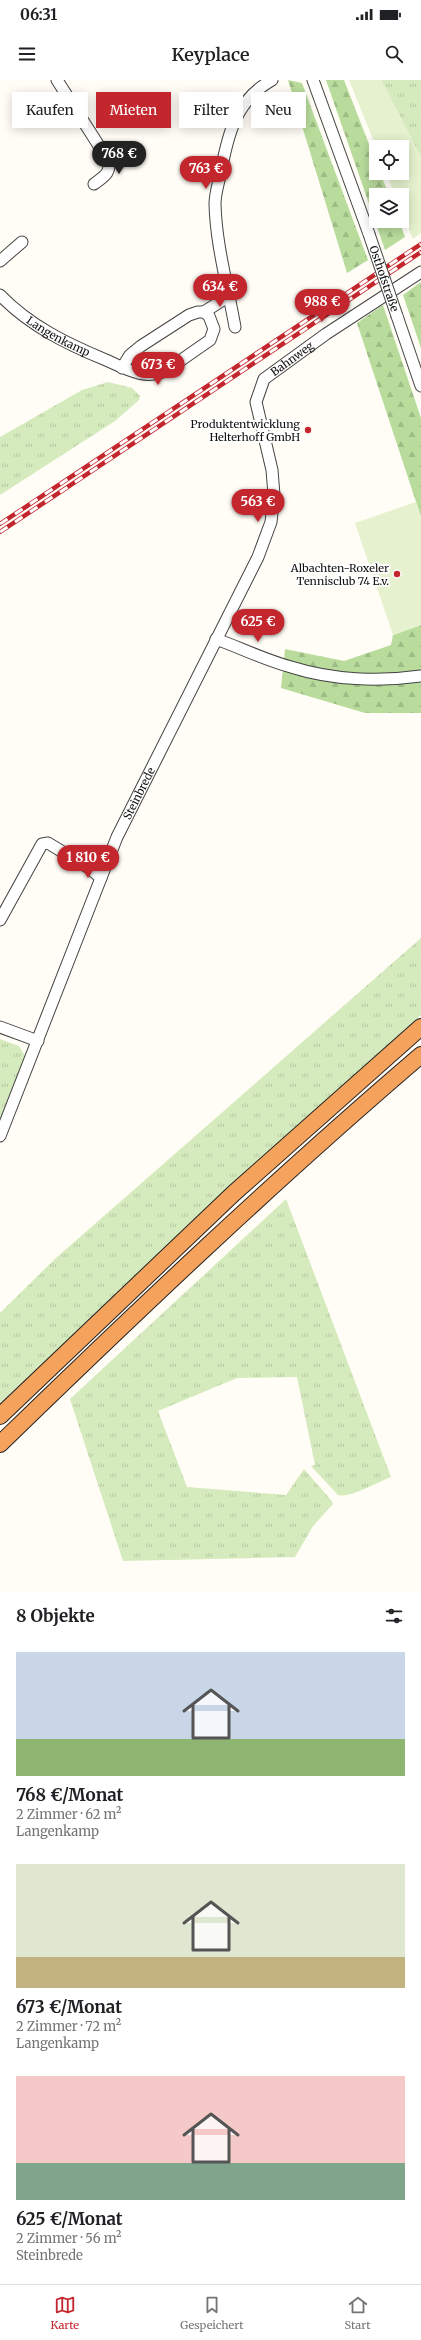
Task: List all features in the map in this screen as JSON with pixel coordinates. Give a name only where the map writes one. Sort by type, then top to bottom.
[{"type":"highway","points":[[0,1416],[234,1193],[421,1027]]},
{"type":"highway","points":[[0,1444],[118,1329],[247,1209],[421,1055]]},
{"type":"street","points":[[57,80],[108,160],[110,166],[108,173],[94,184]]},
{"type":"street","name":"Osthofstraße","points":[[313,80],[369,234],[421,386]]},
{"type":"street","points":[[235,327],[216,224],[215,202],[226,142],[235,117],[244,103],[266,81]]},
{"type":"street","points":[[0,262],[22,242]]},
{"type":"street","name":"Bahnweg","points":[[256,402],[264,379],[277,368],[421,272]]},
{"type":"street","name":"Langenkamp","points":[[0,295],[25,318],[50,334],[82,351],[122,368],[137,373],[153,375],[167,370],[210,340],[214,329],[209,316],[204,312]]},
{"type":"street","points":[[122,368],[130,355],[141,346],[189,315],[204,312],[229,296]]},
{"type":"street","name":"Steinbrede","points":[[0,1136],[118,837],[258,557],[270,522],[274,495],[273,478],[256,402]]},
{"type":"street","points":[[216,639],[291,668],[327,675],[362,679],[402,679],[421,676]]},
{"type":"street","points":[[0,920],[42,844],[48,843],[89,868],[101,878]]},
{"type":"street","points":[[0,1027],[38,1041]]},
{"type":"green space","points":[[288,80],[302,83],[305,92],[292,92]]},
{"type":"green space","points":[[326,80],[344,80],[369,144],[369,180],[383,180],[386,188],[369,188],[369,204]]},
{"type":"green space","points":[[349,80],[381,80],[421,157],[421,233],[413,239],[409,228],[409,188],[392,188],[389,180],[409,180],[409,140],[373,140]]},
{"type":"green space","points":[[381,80],[421,80],[421,157]]},
{"type":"green space","points":[[306,94],[368,260],[347,273],[303,128],[306,128]]},
{"type":"green space","points":[[377,228],[402,228],[405,237],[385,250]]},
{"type":"green space","points":[[421,282],[421,348],[403,295]]},
{"type":"green space","points":[[383,305],[421,418],[421,517],[357,323]]},
{"type":"green space","points":[[108,382],[132,388],[140,396],[139,400],[115,421],[0,495],[0,437],[82,390]]},
{"type":"green space","name":"Albachten-Roxeler Tennisclub 74 E.v.","points":[[416,502],[421,517],[421,625],[393,635],[355,523]]},
{"type":"green space","points":[[421,625],[421,713],[365,713],[281,688],[285,649],[344,661],[391,645],[393,635]]},
{"type":"green space","points":[[421,938],[421,1015],[229,1188],[0,1403],[0,1313],[56,1258]]},
{"type":"green space","points":[[0,1039],[19,1046],[25,1056],[0,1119]]},
{"type":"green space","points":[[286,1199],[391,1477],[356,1492],[343,1496],[338,1495],[311,1466],[315,1465],[297,1377],[237,1378],[158,1411],[187,1487],[286,1495],[304,1469],[333,1504],[313,1526],[295,1557],[123,1561],[70,1399]]},
{"type":"railway","points":[[0,524],[421,244]]},
{"type":"railway","points":[[0,532],[421,252]]},
{"type":"place","name":"Produktentwicklung Helterhoff GmbH","points":[[308,430]]},
{"type":"place","name":"Albachten-Roxeler Tennisclub 74 E.v.","points":[[397,574]]}]
